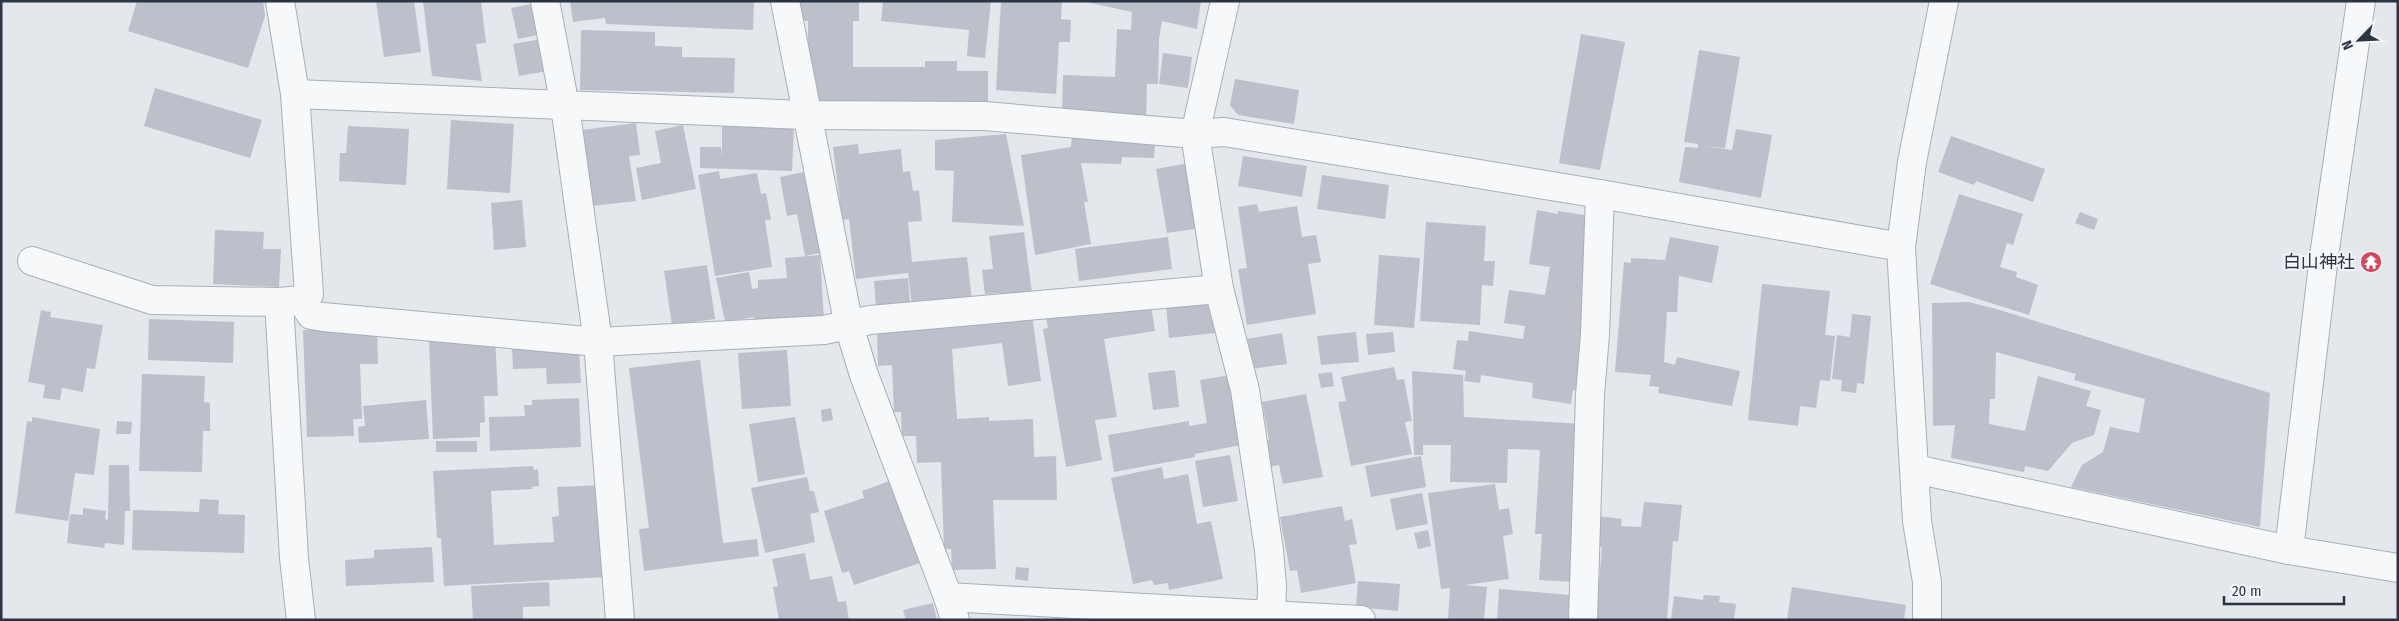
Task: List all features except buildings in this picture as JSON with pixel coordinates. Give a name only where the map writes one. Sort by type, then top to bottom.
[{"type":"street","points":[[32,261],[152,300],[290,301],[309,294],[294,94],[280,1]]},
{"type":"street","points":[[545,1],[565,106],[598,342],[620,620]]},
{"type":"street","points":[[784,1],[805,115],[849,326],[864,375],[951,608],[1362,620]]},
{"type":"street","points":[[1225,1],[1195,134],[1219,289],[1245,390],[1269,550],[1271,617]]},
{"type":"street","points":[[1926,620],[1927,582],[1917,521],[1901,247],[1912,162],[1944,1]]},
{"type":"street","points":[[2289,550],[2324,256],[2361,1]]},
{"type":"street","points":[[294,94],[805,115],[984,116],[1195,134],[1224,132],[1600,194],[1901,247]]},
{"type":"street","points":[[1583,620],[1590,395],[1595,334],[1600,194]]},
{"type":"street","points":[[290,301],[311,315],[323,317],[598,342],[824,330],[870,320],[1219,289]]},
{"type":"street","points":[[290,301],[294,558],[301,620]]},
{"type":"street","points":[[1915,469],[2289,550],[2398,568]]},
{"type":"place","name":"白山神社","points":[[2371,262]]}]
